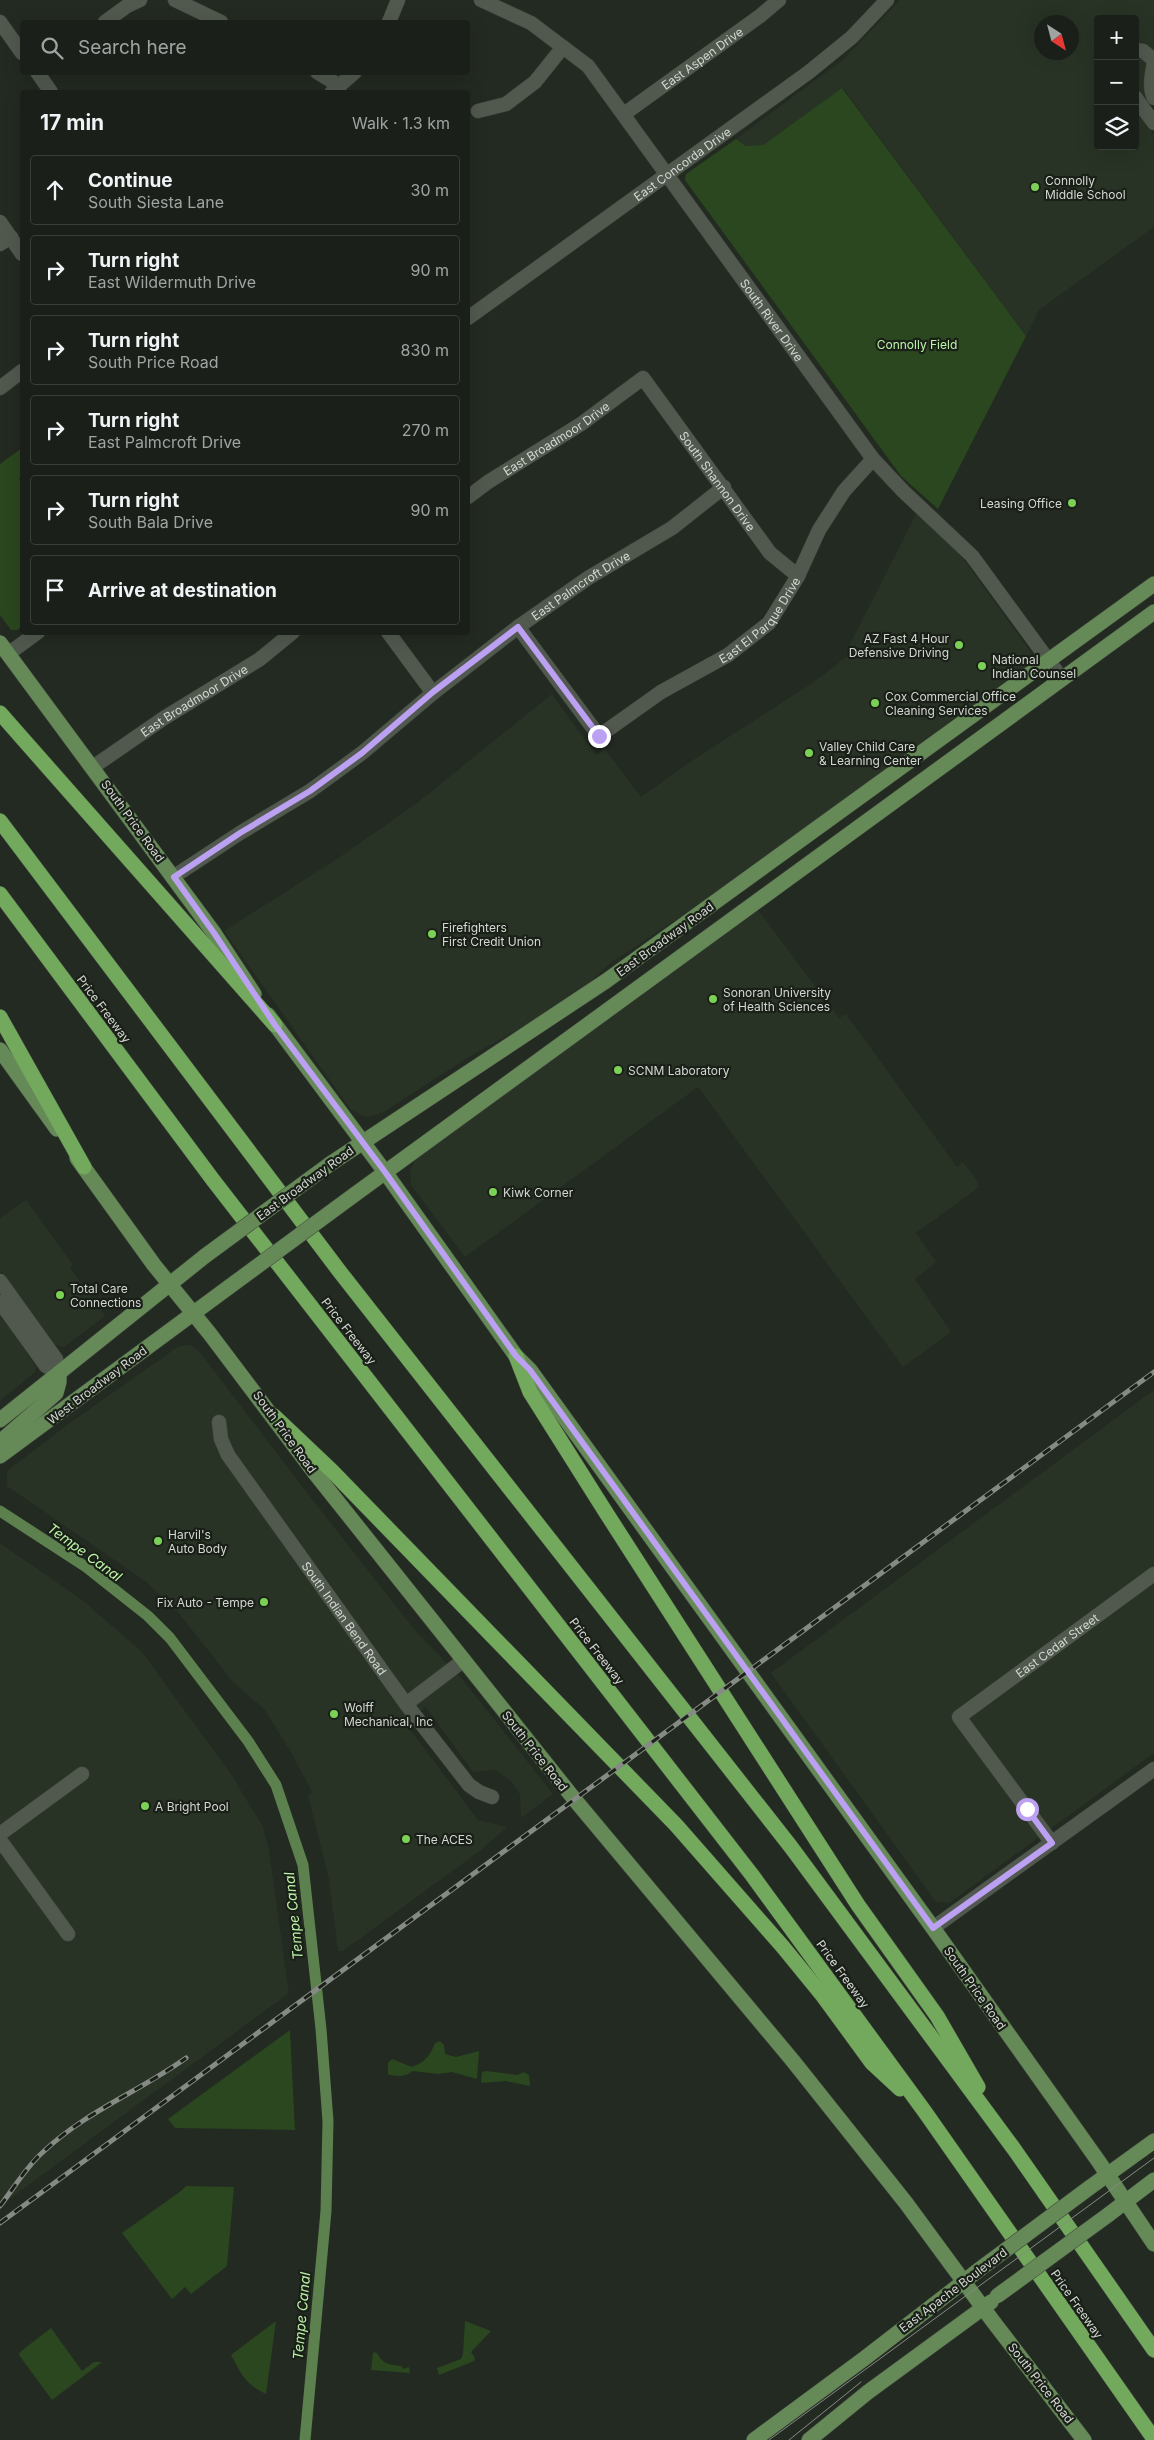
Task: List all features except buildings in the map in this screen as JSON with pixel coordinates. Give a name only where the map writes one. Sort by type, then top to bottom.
[{"type":"highway","points":[[0,713],[275,1025]]},
{"type":"highway","points":[[0,821],[340,1272],[791,1848],[1014,2149],[1154,2350]]},
{"type":"highway","name":"Price Freeway","points":[[0,894],[213,1180],[752,1875],[925,2112],[1154,2439]]},
{"type":"highway","points":[[0,1017],[84,1167]]},
{"type":"highway","points":[[516,1356],[530,1392],[858,1905],[937,2016],[1014,2149]]},
{"type":"highway","points":[[274,1416],[332,1471],[676,1825],[788,1954],[872,2063],[925,2112]]},
{"type":"main road","name":"East Broadway Road","points":[[169,1283],[362,1141],[606,981],[1154,584]]},
{"type":"main road","name":"East Broadway Road","points":[[194,1313],[744,909],[1154,612]]},
{"type":"main road","name":"South Price Road","points":[[4,648],[174,877],[275,1025],[385,1172],[516,1356],[530,1370],[933,1928],[1154,2244]]},
{"type":"main road","points":[[731,891],[744,909]]},
{"type":"main road","points":[[606,981],[620,1000]]},
{"type":"main road","name":"South Price Road","points":[[0,1050],[169,1283],[274,1416],[314,1472],[619,1854],[793,2061],[906,2203],[1084,2440]]},
{"type":"main road","points":[[0,1420],[169,1283]]},
{"type":"main road","name":"West Broadway Road","points":[[0,1456],[194,1313]]},
{"type":"main road","points":[[0,1442],[56,1393],[60,1382],[59,1373]]},
{"type":"main road","name":"East Apache Boulevard","points":[[760,2438],[964,2281],[1154,2141]]},
{"type":"main road","points":[[809,2440],[868,2392],[1154,2180]]},
{"type":"street","points":[[108,20],[127,6],[140,0]]},
{"type":"street","points":[[175,0],[217,20]]},
{"type":"street","points":[[390,20],[398,0]]},
{"type":"street","name":"South River Drive","points":[[480,0],[530,23],[588,66],[873,459],[903,491],[972,556],[1062,679]]},
{"type":"street","name":"East Aspen Drive","points":[[624,114],[760,16],[779,0]]},
{"type":"street","name":"East Concorda Drive","points":[[470,317],[820,62],[852,37],[887,0]]},
{"type":"street","points":[[0,22],[20,50]]},
{"type":"street","points":[[478,111],[506,104],[534,82],[563,47]]},
{"type":"street","points":[[1139,50],[1143,51],[1154,60],[1151,92],[1154,98]]},
{"type":"street","points":[[38,75],[50,90]]},
{"type":"street","points":[[320,75],[336,90],[352,75]]},
{"type":"street","points":[[1139,102],[1154,123]]},
{"type":"street","points":[[0,222],[5,241],[20,252]]},
{"type":"street","points":[[0,388],[20,373]]},
{"type":"street","name":"South Shannon Drive","points":[[643,378],[724,487],[770,553],[798,576]]},
{"type":"street","name":"East Broadmoor Drive","points":[[470,496],[581,424],[643,378]]},
{"type":"street","name":"East El Parque Drive","points":[[518,627],[599,736],[661,692],[728,655],[769,624],[798,576],[819,530],[844,491],[873,459]]},
{"type":"street","name":"East Palmcroft Drive","points":[[174,877],[240,833],[310,791],[362,753],[433,692],[518,627],[588,578],[672,528],[724,487]]},
{"type":"street","points":[[4,648],[32,635]]},
{"type":"street","name":"East Broadmoor Drive","points":[[93,767],[164,718],[260,659],[289,635]]},
{"type":"street","points":[[390,635],[433,692]]},
{"type":"street","points":[[0,1281],[56,1358],[59,1373]]},
{"type":"street","points":[[0,1294],[10,1302],[15,1302]]},
{"type":"street","points":[[0,1302],[46,1366],[59,1373]]},
{"type":"street","name":"South Indian Bend Road","points":[[219,1422],[222,1439],[228,1455],[406,1704],[469,1785],[479,1792],[492,1797]]},
{"type":"street","name":"East Cedar Street","points":[[1052,1843],[959,1717],[1154,1574]]},
{"type":"street","points":[[406,1704],[464,1660]]},
{"type":"street","points":[[933,1928],[1154,1769]]},
{"type":"street","points":[[0,1834],[82,1774]]},
{"type":"street","points":[[0,1840],[68,1934]]},
{"type":"shaded area","name":"Connolly Middle School","points":[[900,0],[1154,0],[1154,94],[1139,111],[1139,15],[1094,15],[1094,150],[1139,150],[1139,113],[1154,135],[1154,227],[1039,310],[1026,336],[843,88],[763,145],[746,146],[736,139],[844,59]]},
{"type":"shaded area","points":[[916,514],[946,540],[964,560],[1030,651],[1033,658],[1031,663],[701,903],[608,965],[587,985],[528,1024],[469,1057],[382,1113],[366,1117],[351,1110],[224,931],[337,859],[417,803],[552,694],[596,755],[605,749],[641,797],[693,760],[814,682],[850,654],[847,650]]},
{"type":"shaded area","points":[[758,910],[839,1018],[846,1014],[957,1167],[963,1162],[976,1179],[979,1187],[916,1233],[936,1262],[915,1279],[951,1332],[903,1367],[698,1087],[465,1257],[411,1185],[410,1170],[416,1159]]},
{"type":"shaded area","points":[[26,1200],[73,1265],[70,1268],[105,1316],[64,1347],[55,1345],[0,1270],[0,1218]]},
{"type":"shaded area","points":[[0,1313],[36,1367],[35,1372],[0,1401]]},
{"type":"shaded area","points":[[191,1345],[199,1351],[414,1629],[464,1681],[553,1794],[521,1818],[520,1795],[514,1784],[496,1770],[473,1772],[426,1707],[405,1723],[478,1820],[507,1827],[481,1850],[343,1951],[338,1951],[329,1879],[308,1795],[312,1792],[291,1752],[264,1709],[233,1682],[178,1612],[145,1581],[7,1486],[7,1471],[67,1425],[179,1346]]},
{"type":"shaded area","points":[[1154,1390],[1154,1753],[949,1903],[936,1902],[771,1673]]},
{"type":"shaded area","points":[[0,1543],[82,1600],[142,1652],[231,1774],[263,1827],[269,1851],[289,1993],[0,2206]]},
{"type":"green space","name":"Connolly Field","points":[[842,88],[1026,336],[938,509],[901,476],[685,180],[686,174],[736,139],[746,146],[763,145]]},
{"type":"green space","points":[[20,449],[20,628],[17,630],[11,630],[0,615],[0,464]]},
{"type":"green space","points":[[290,2030],[295,2130],[175,2128],[168,2119]]},
{"type":"green space","points":[[440,2041],[444,2045],[445,2054],[456,2057],[479,2051],[477,2079],[452,2072],[438,2074],[412,2071],[401,2076],[388,2074],[388,2063],[392,2059],[412,2067],[424,2061],[435,2043]]},
{"type":"green space","points":[[482,2072],[517,2075],[524,2072],[529,2075],[530,2086],[506,2081],[481,2083]]},
{"type":"green space","points":[[186,2186],[234,2187],[227,2266],[191,2294],[185,2287],[172,2299],[122,2233]]},
{"type":"green space","points":[[276,2321],[266,2394],[248,2382],[231,2355]]},
{"type":"green space","points":[[465,2321],[491,2331],[471,2352],[475,2358],[474,2361],[439,2375],[437,2368],[461,2359]]},
{"type":"green space","points":[[51,2328],[82,2371],[94,2362],[102,2362],[52,2400],[19,2355],[20,2352]]},
{"type":"green space","points":[[373,2352],[377,2353],[381,2360],[387,2363],[401,2366],[403,2369],[409,2367],[410,2373],[371,2370]]},
{"type":"waterway","name":"Tempe Canal","points":[[0,1511],[86,1567],[148,1616],[170,1638],[248,1741],[276,1785],[303,1865],[321,2029],[328,2121],[326,2211],[305,2440]]},
{"type":"tram line","points":[[769,2440],[1154,2158]]},
{"type":"tram line","points":[[789,2440],[861,2382]]},
{"type":"railway","points":[[0,2223],[1154,1372]]},
{"type":"railway","points":[[0,2206],[31,2164],[59,2138],[95,2113],[186,2058]]},
{"type":"place","name":"Connolly Middle School","points":[[1035,187]]},
{"type":"place","name":"Leasing Office","points":[[1072,503]]},
{"type":"place","name":"AZ Fast 4 Hour Defensive Driving","points":[[959,645]]},
{"type":"place","name":"National Indian Counsel","points":[[982,666]]},
{"type":"place","name":"Cox Commercial Office Cleaning Services","points":[[875,703]]},
{"type":"place","name":"Valley Child Care & Learning Center","points":[[809,753]]},
{"type":"place","name":"Firefighters First Credit Union","points":[[432,934]]},
{"type":"place","name":"Sonoran University of Health Sciences","points":[[713,999]]},
{"type":"place","name":"SCNM Laboratory","points":[[618,1070]]},
{"type":"place","name":"Kiwk Corner","points":[[493,1192]]},
{"type":"place","name":"Total Care Connections","points":[[60,1295]]},
{"type":"place","name":"Harvil's Auto Body","points":[[158,1541]]},
{"type":"place","name":"Fix Auto - Tempe","points":[[264,1602]]},
{"type":"place","name":"Wolff Mechanical, Inc","points":[[334,1714]]},
{"type":"place","name":"A Bright Pool","points":[[145,1806]]},
{"type":"place","name":"The ACES","points":[[406,1839]]},
{"type":"route","points":[[599,736],[518,627],[433,692],[362,753],[310,791],[240,833],[174,877],[275,1025],[385,1172],[516,1356],[530,1370],[933,1928],[1052,1843],[1027,1809]]}]
